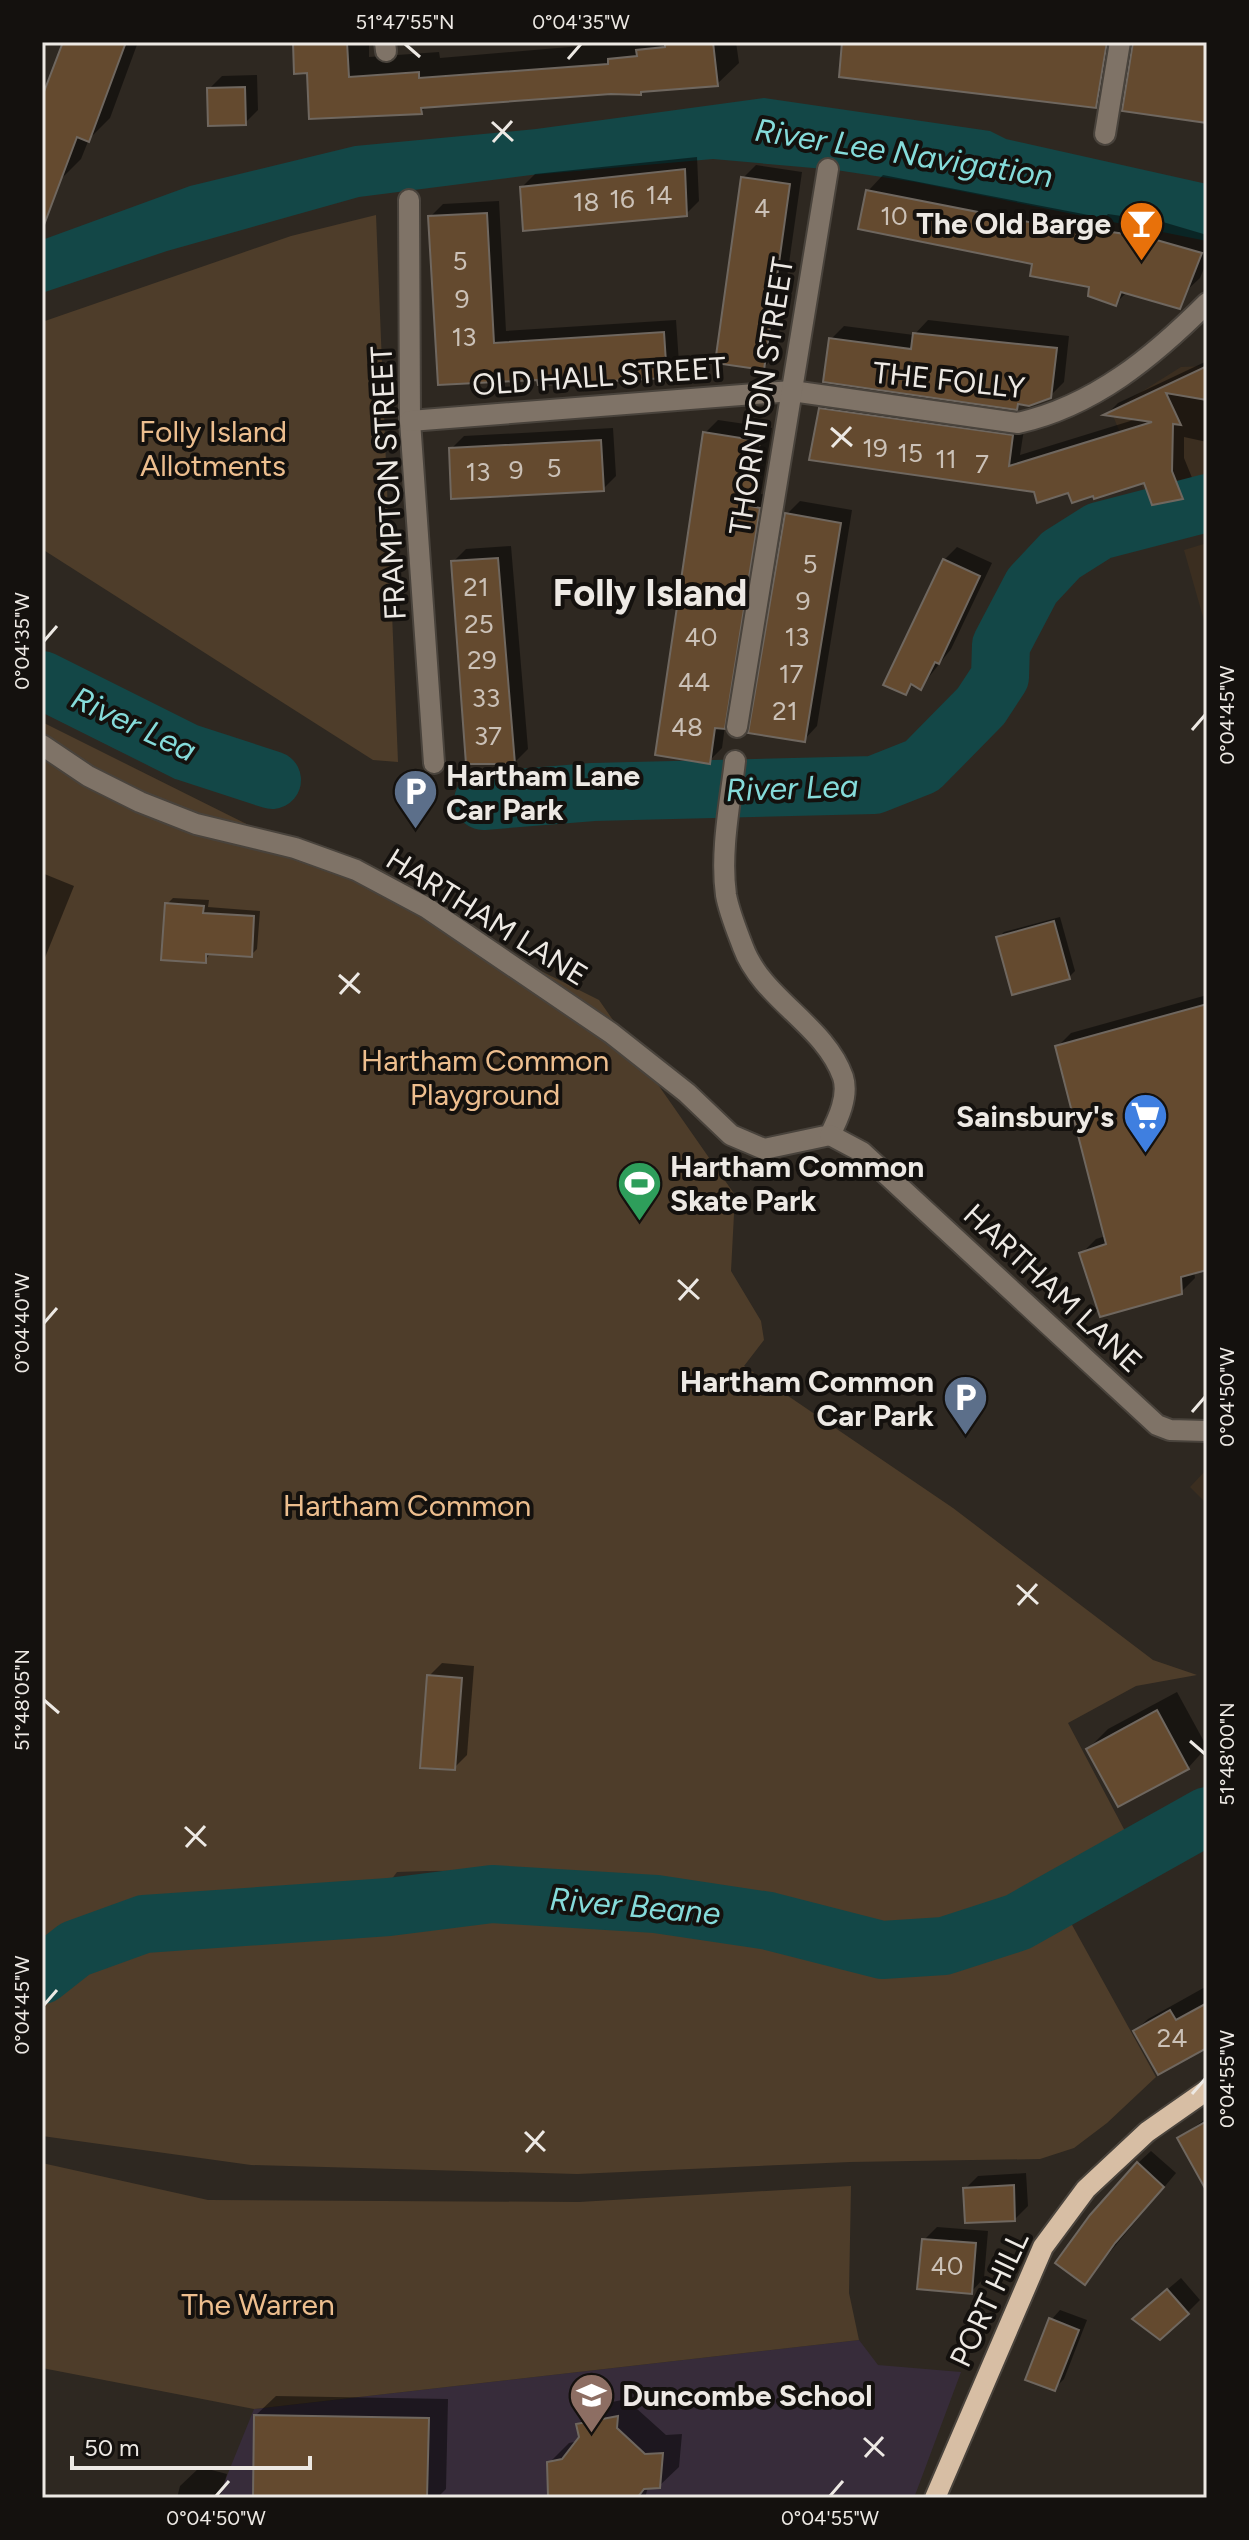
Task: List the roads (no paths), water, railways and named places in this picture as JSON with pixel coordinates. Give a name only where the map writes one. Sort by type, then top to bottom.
[{"type":"main road","name":"PORT HILL","points":[[935,2498],[1043,2247],[1086,2189],[1147,2132],[1207,2090]]},
{"type":"street","points":[[1105,134],[1120,42]]},
{"type":"street","name":"THORNTON STREET","points":[[737,727],[828,169]]},
{"type":"street","name":"FRAMPTON STREET","points":[[409,200],[410,421],[434,763]]},
{"type":"street","name":"THE FOLLY","points":[[792,391],[1018,423],[1050,416],[1132,373],[1207,303]]},
{"type":"street","name":"OLD HALL STREET","points":[[410,421],[792,391]]},
{"type":"street","name":"HARTHAM LANE","points":[[42,745],[88,776],[140,802],[196,824],[295,848],[356,870],[427,908],[611,1033],[687,1093],[731,1135],[764,1149],[830,1135],[862,1152],[1157,1425],[1170,1430],[1207,1431]]},
{"type":"street","points":[[735,761],[724,864],[726,897],[745,952],[771,990],[822,1042],[844,1078],[842,1111],[830,1135]]},
{"type":"water","name":"River Lee Navigation","points":[[764,98],[990,131],[1006,139],[1207,184],[1207,241],[915,182],[836,170],[713,159],[531,175],[359,197],[167,251],[42,293],[42,240],[190,186],[355,146],[536,129]]},
{"type":"waterway","name":"River Lea","points":[[483,801],[593,792],[874,785],[922,766],[981,706],[1000,677],[1001,645],[1032,586],[1061,555],[1099,531],[1207,503]]},
{"type":"waterway","name":"River Lea","points":[[42,680],[186,752],[272,780]]},
{"type":"waterway","name":"River Beane","points":[[42,1975],[75,1949],[144,1924],[389,1907],[492,1894],[656,1904],[769,1921],[882,1950],[944,1946],[1018,1922],[1207,1816]]},
{"type":"place","name":"The Old Barge","points":[[1142,262]]},
{"type":"place","name":"Hartham Lane Car Park","points":[[415,831]]},
{"type":"place","name":"Sainsbury's","points":[[1145,1155]]},
{"type":"place","name":"Hartham Common Skate Park","points":[[639,1222]]},
{"type":"place","name":"Hartham Common Car Park","points":[[965,1437]]},
{"type":"place","name":"Duncombe School","points":[[591,2434]]},
{"type":"district","name":"Folly Island","points":[[650,593]]},
{"type":"park label","name":"Folly Island Allotments","points":[[213,448]]},
{"type":"park label","name":"Hartham Common Playground","points":[[485,1077]]},
{"type":"park label","name":"Hartham Common","points":[[407,1505]]},
{"type":"park label","name":"The Warren","points":[[258,2304]]}]
